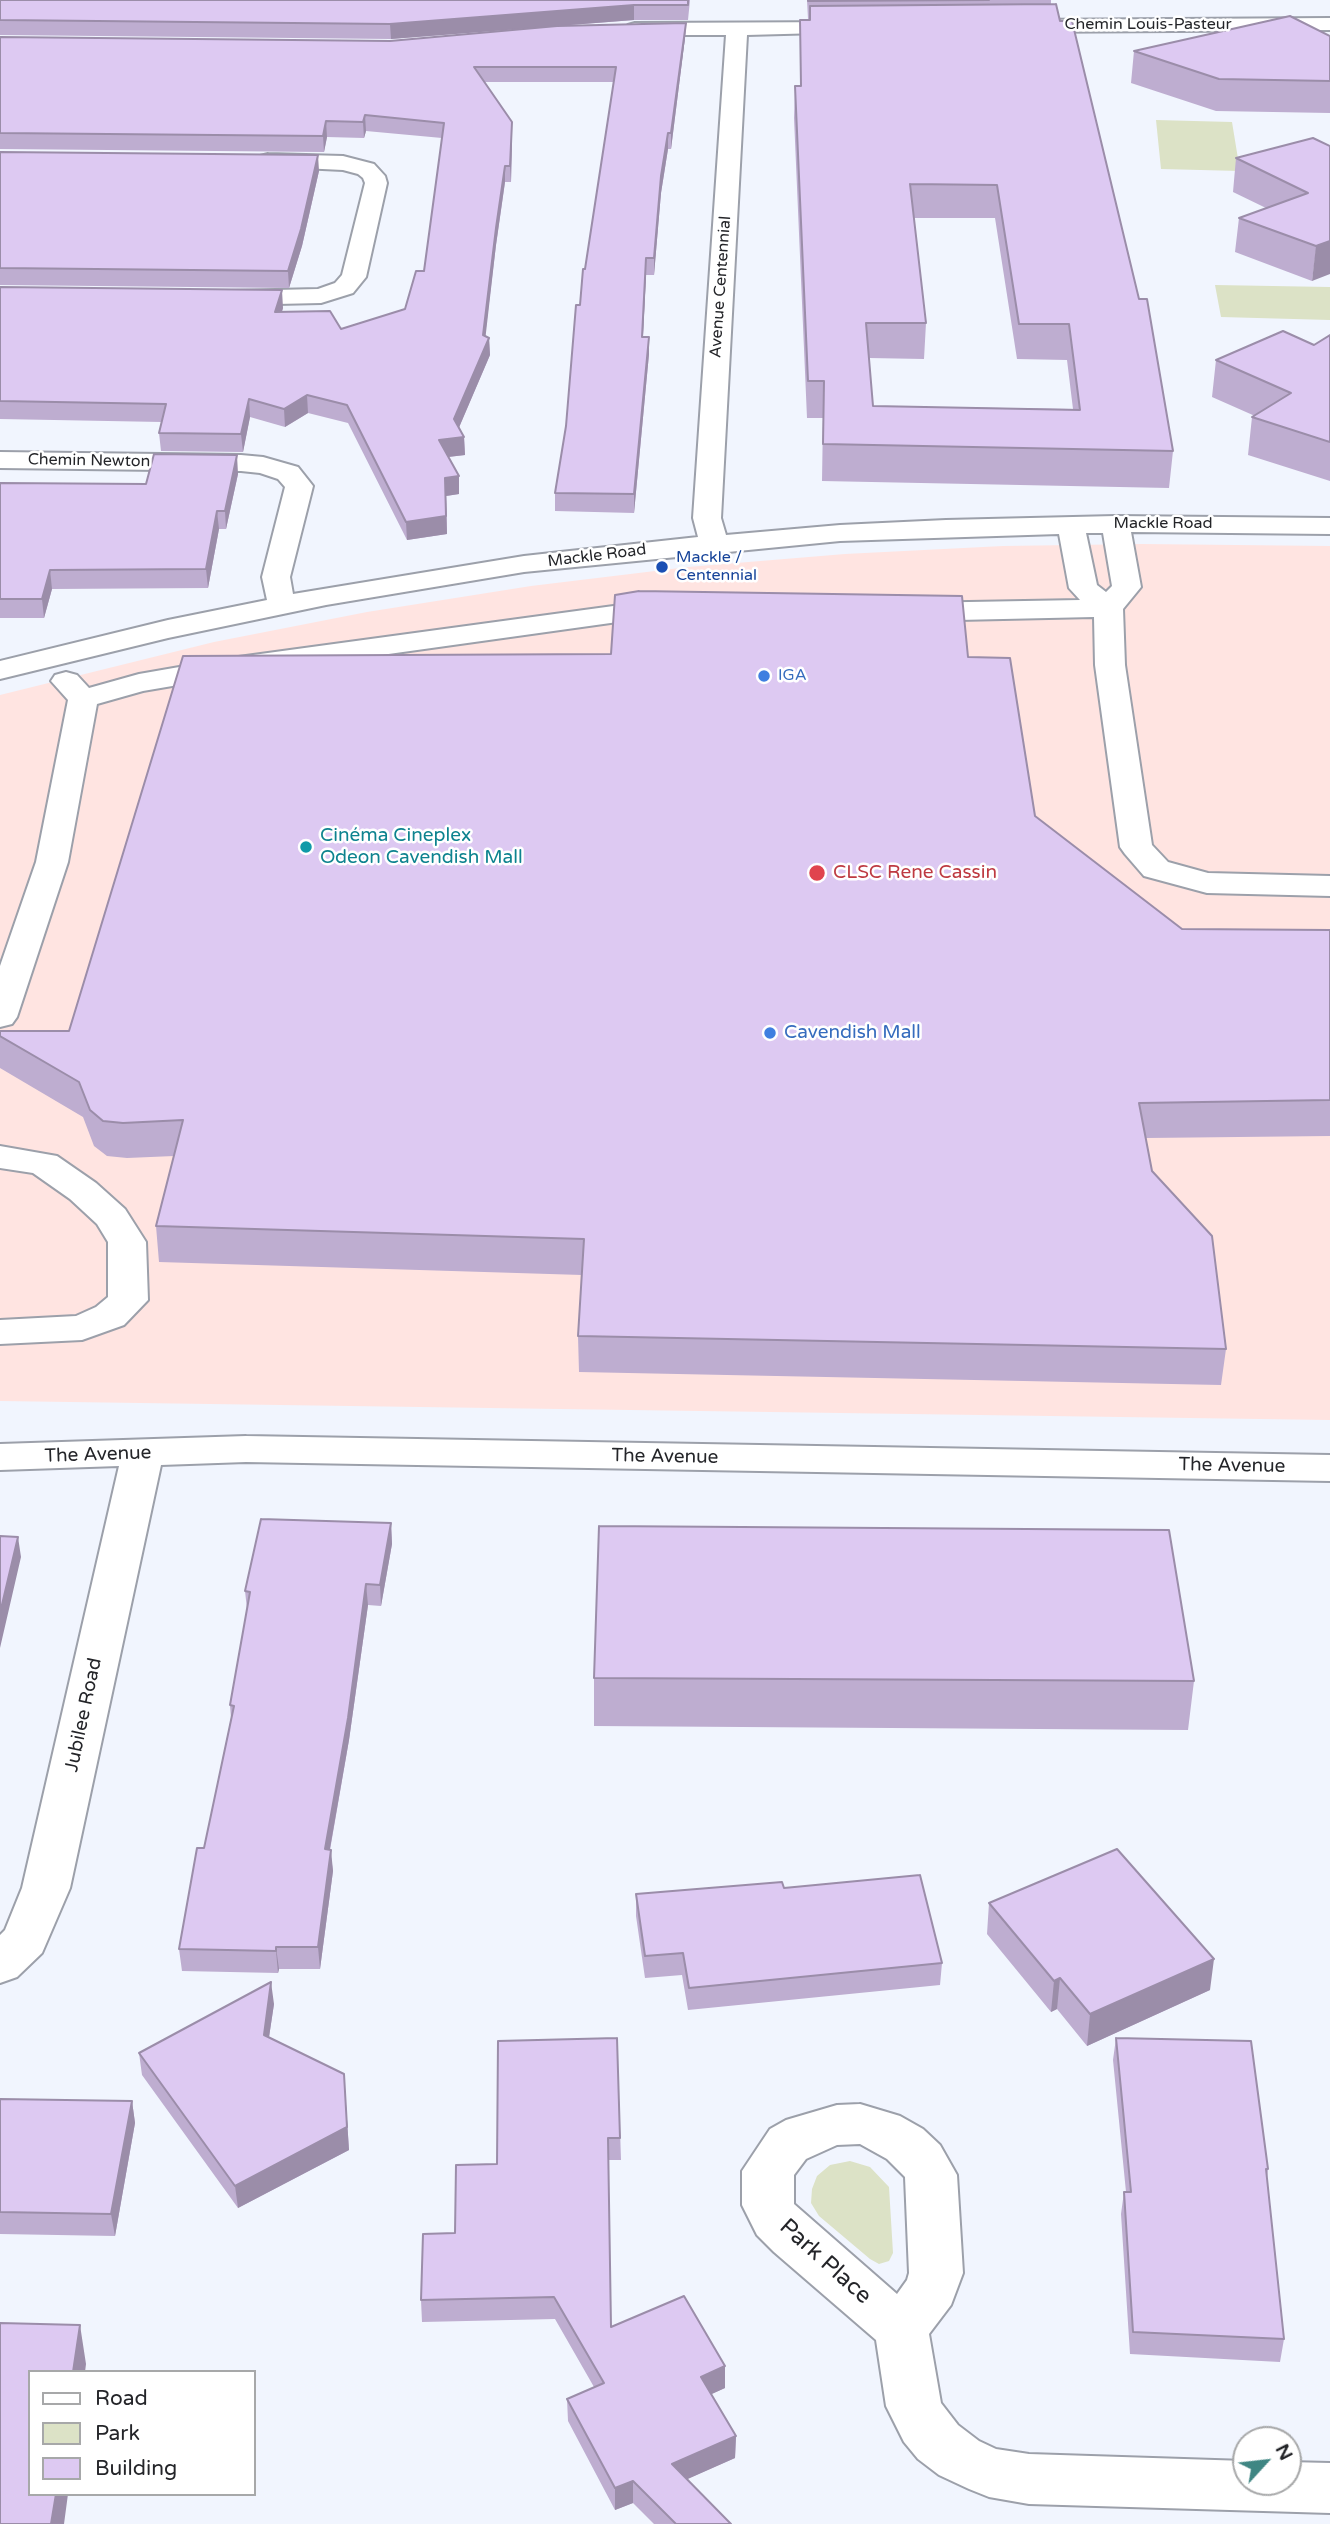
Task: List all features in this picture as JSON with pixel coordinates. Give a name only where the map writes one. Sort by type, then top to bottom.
[{"type":"street","points":[[1106,0],[1114,26]]},
{"type":"street","name":"Chemin Louis-Pasteur","points":[[999,26],[1330,24]]},
{"type":"street","points":[[610,30],[867,28]]},
{"type":"street","name":"Avenue Centennial","points":[[714,543],[707,518],[737,29]]},
{"type":"street","points":[[207,298],[311,297],[344,288],[354,277],[376,183],[374,176],[366,169],[343,163],[242,161]]},
{"type":"street","name":"Chemin Newton","points":[[0,460],[242,463],[263,465],[288,473],[299,485],[276,577],[279,596],[286,604]]},
{"type":"street","points":[[1115,524],[1127,587],[1108,608],[1110,665],[1136,847],[1156,869],[1207,883],[1330,886]]},
{"type":"street","name":"Mackle Road","points":[[0,670],[286,604],[502,568],[714,543],[889,530],[1115,524],[1330,526]]},
{"type":"street","points":[[1071,525],[1083,588],[1108,608]]},
{"type":"street","points":[[83,699],[139,682],[245,665],[645,610],[698,606]]},
{"type":"street","points":[[889,613],[1108,608]]},
{"type":"street","points":[[47,658],[83,699]]},
{"type":"street","points":[[0,1017],[52,862],[83,699]]},
{"type":"street","points":[[0,1157],[44,1164],[83,1191],[112,1217],[127,1242],[128,1300],[110,1317],[82,1328],[0,1332]]},
{"type":"street","name":"The Avenue","points":[[0,1457],[246,1449],[1330,1468]]},
{"type":"street","name":"Jubilee Road","points":[[0,1964],[25,1940],[46,1888],[123,1532],[143,1453]]},
{"type":"street","points":[[901,2329],[914,2406],[924,2425],[938,2442],[959,2458],[989,2472],[1071,2483],[1330,2488]]},
{"type":"shaded area","name":"Cavendish Mall","points":[[1003,546],[1330,546],[1330,1420],[0,1401],[0,695],[214,642],[367,612],[531,586],[688,567],[845,554]]},
{"type":"green space","points":[[1156,120],[1232,122],[1240,171],[1161,169]]},
{"type":"green space","points":[[1215,285],[1330,287],[1330,320],[1221,317]]},
{"type":"green space","points":[[850,2161],[870,2167],[889,2187],[893,2253],[889,2261],[879,2264],[870,2259],[819,2216],[811,2203],[817,2176],[830,2165]]},
{"type":"building","points":[[0,0],[688,0],[688,5],[634,5],[390,24],[0,20]]},
{"type":"building","points":[[808,0],[989,0],[808,1]]},
{"type":"building","points":[[1056,4],[1060,21],[1072,21],[1139,299],[1147,299],[1173,451],[823,444],[824,381],[808,381],[795,86],[801,86],[800,20],[810,20],[810,6]],"holes":[[[910,184],[997,185],[1019,324],[1069,324],[1080,410],[873,406],[866,323],[926,323]]]},
{"type":"building","points":[[1290,16],[1330,36],[1330,81],[1219,79],[1134,51]]},
{"type":"building","points":[[686,23],[671,133],[668,133],[661,176],[654,258],[646,258],[642,337],[649,337],[634,494],[555,493],[566,426],[576,305],[580,305],[583,269],[616,67],[474,67],[512,122],[510,166],[505,166],[496,228],[483,335],[489,338],[454,419],[464,437],[439,440],[459,476],[445,478],[446,516],[406,522],[347,405],[307,395],[284,409],[249,399],[241,434],[159,433],[166,404],[0,401],[0,287],[282,290],[275,312],[330,311],[341,329],[405,309],[416,271],[424,271],[444,123],[365,115],[363,122],[326,121],[323,136],[0,133],[0,37],[390,41],[557,26]]},
{"type":"building","points":[[1313,138],[1330,146],[1330,241],[1316,246],[1239,218],[1308,193],[1236,158]]},
{"type":"building","points":[[0,152],[318,155],[288,271],[0,268]]},
{"type":"building","points":[[1283,331],[1314,345],[1330,335],[1330,442],[1252,417],[1291,393],[1216,360]]},
{"type":"building","points":[[154,454],[237,455],[225,511],[217,511],[206,569],[50,570],[42,599],[0,599],[0,483],[146,484]]},
{"type":"building","name":"Cavendish Mall","points":[[639,591],[962,596],[968,657],[1010,658],[1035,816],[1182,929],[1330,930],[1330,1100],[1139,1103],[1152,1171],[1212,1236],[1226,1349],[578,1336],[584,1239],[156,1226],[183,1120],[123,1123],[103,1121],[90,1110],[79,1082],[0,1036],[0,1031],[69,1031],[183,656],[611,654],[615,595]]},
{"type":"building","points":[[261,1519],[391,1523],[380,1585],[366,1584],[348,1718],[325,1849],[331,1850],[318,1947],[276,1947],[276,1951],[179,1949],[197,1848],[204,1848],[234,1706],[230,1705],[250,1592],[245,1591]]},
{"type":"building","points":[[599,1526],[1169,1530],[1194,1681],[594,1678]]},
{"type":"building","points":[[0,1536],[18,1537],[0,1613]]},
{"type":"building","points":[[1117,1849],[1214,1959],[1090,2014],[1060,1978],[1054,1981],[989,1903]]},
{"type":"building","points":[[920,1875],[942,1963],[689,1988],[683,1953],[645,1956],[636,1894],[782,1882],[784,1888]]},
{"type":"building","points":[[271,1982],[264,2035],[344,2074],[347,2127],[235,2186],[139,2053]]},
{"type":"building","points":[[617,2038],[620,2138],[608,2138],[611,2327],[684,2296],[725,2366],[701,2377],[736,2436],[672,2464],[731,2524],[676,2524],[633,2481],[615,2488],[567,2399],[604,2383],[554,2297],[421,2300],[423,2234],[455,2233],[456,2165],[497,2164],[498,2041]]},
{"type":"building","points":[[1116,2038],[1251,2041],[1268,2169],[1284,2339],[1133,2332],[1124,2192],[1131,2192]]},
{"type":"building","points":[[0,2099],[132,2101],[111,2214],[0,2212]]},
{"type":"building","points":[[0,2323],[80,2325],[73,2370],[28,2370],[28,2496],[56,2496],[51,2524],[0,2524]]},
{"type":"place","name":"Mackle / Centennial","points":[[662,567]]},
{"type":"place","name":"IGA","points":[[764,676]]},
{"type":"place","name":"Cinéma Cineplex Odeon Cavendish Mall","points":[[306,847]]},
{"type":"place","name":"CLSC Rene Cassin","points":[[817,873]]},
{"type":"place","name":"Cavendish Mall","points":[[770,1033]]}]
